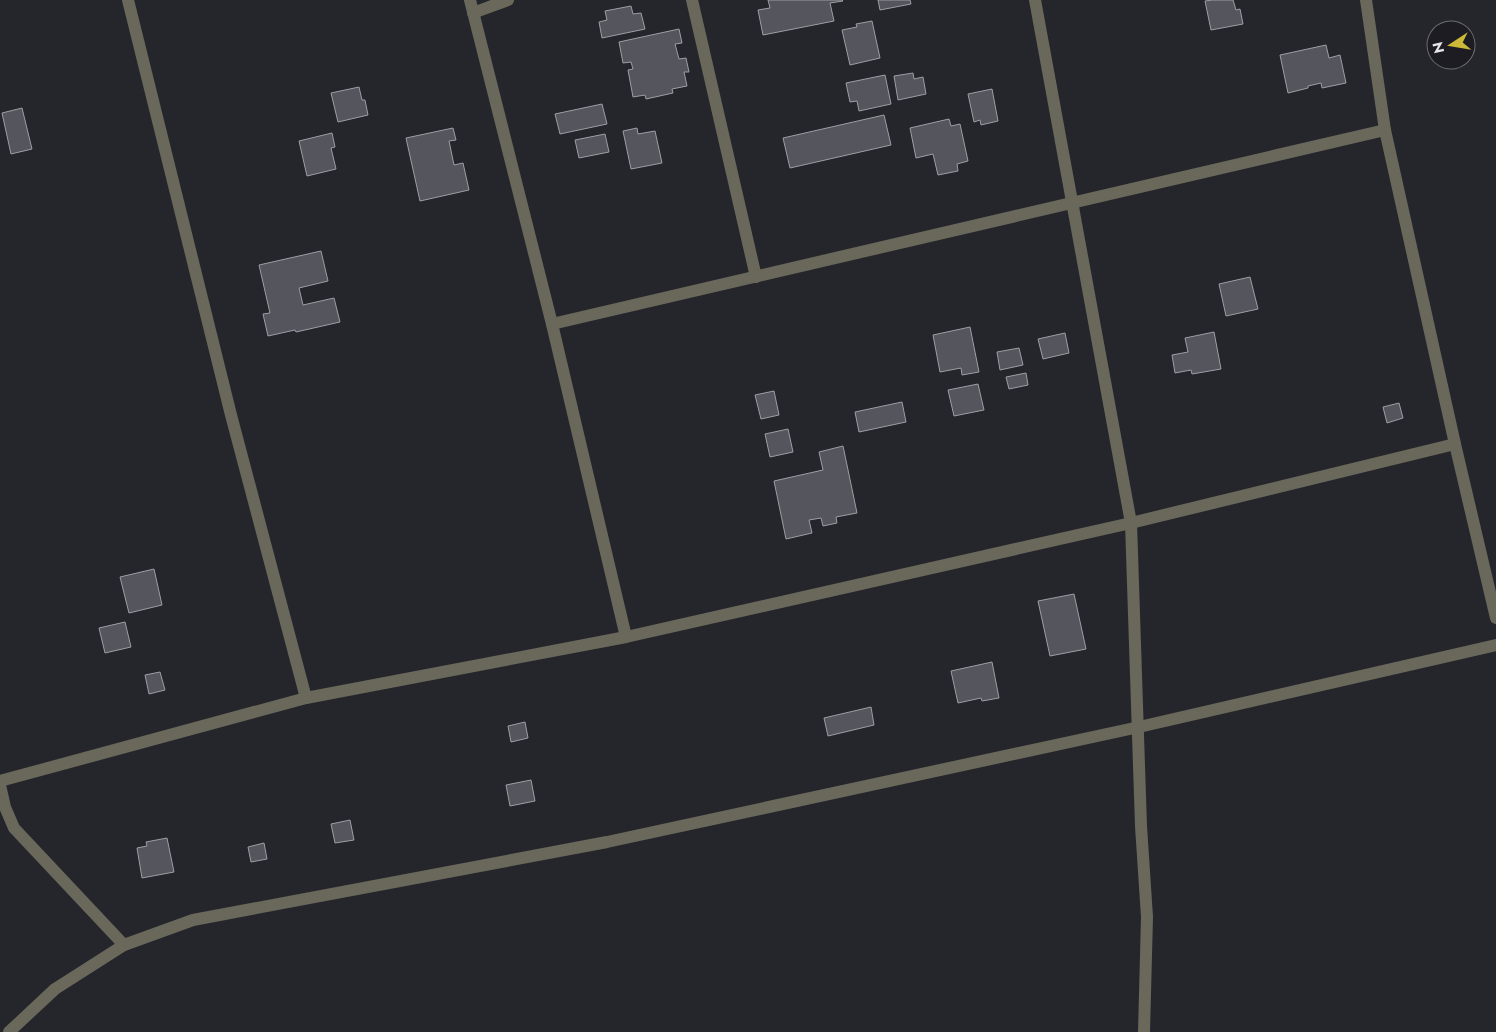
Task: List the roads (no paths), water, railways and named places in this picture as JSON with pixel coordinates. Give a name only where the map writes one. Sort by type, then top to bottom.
[{"type":"street","points":[[128,0],[231,415],[306,698]]},
{"type":"street","points":[[470,0],[552,324],[626,636]]},
{"type":"street","points":[[473,13],[508,0]]},
{"type":"street","points":[[692,0],[756,277]]},
{"type":"street","points":[[1035,0],[1131,523],[1146,917],[1144,1032]]},
{"type":"street","points":[[1366,0],[1385,130],[1496,618]]},
{"type":"street","points":[[552,324],[1385,130]]},
{"type":"street","points":[[0,781],[306,698],[626,636],[1131,523],[1455,444]]},
{"type":"street","points":[[8,1032],[55,989],[124,945],[193,920],[607,842],[1139,727],[1496,645]]},
{"type":"street","points":[[0,785],[4,807],[14,828],[124,945]]}]
